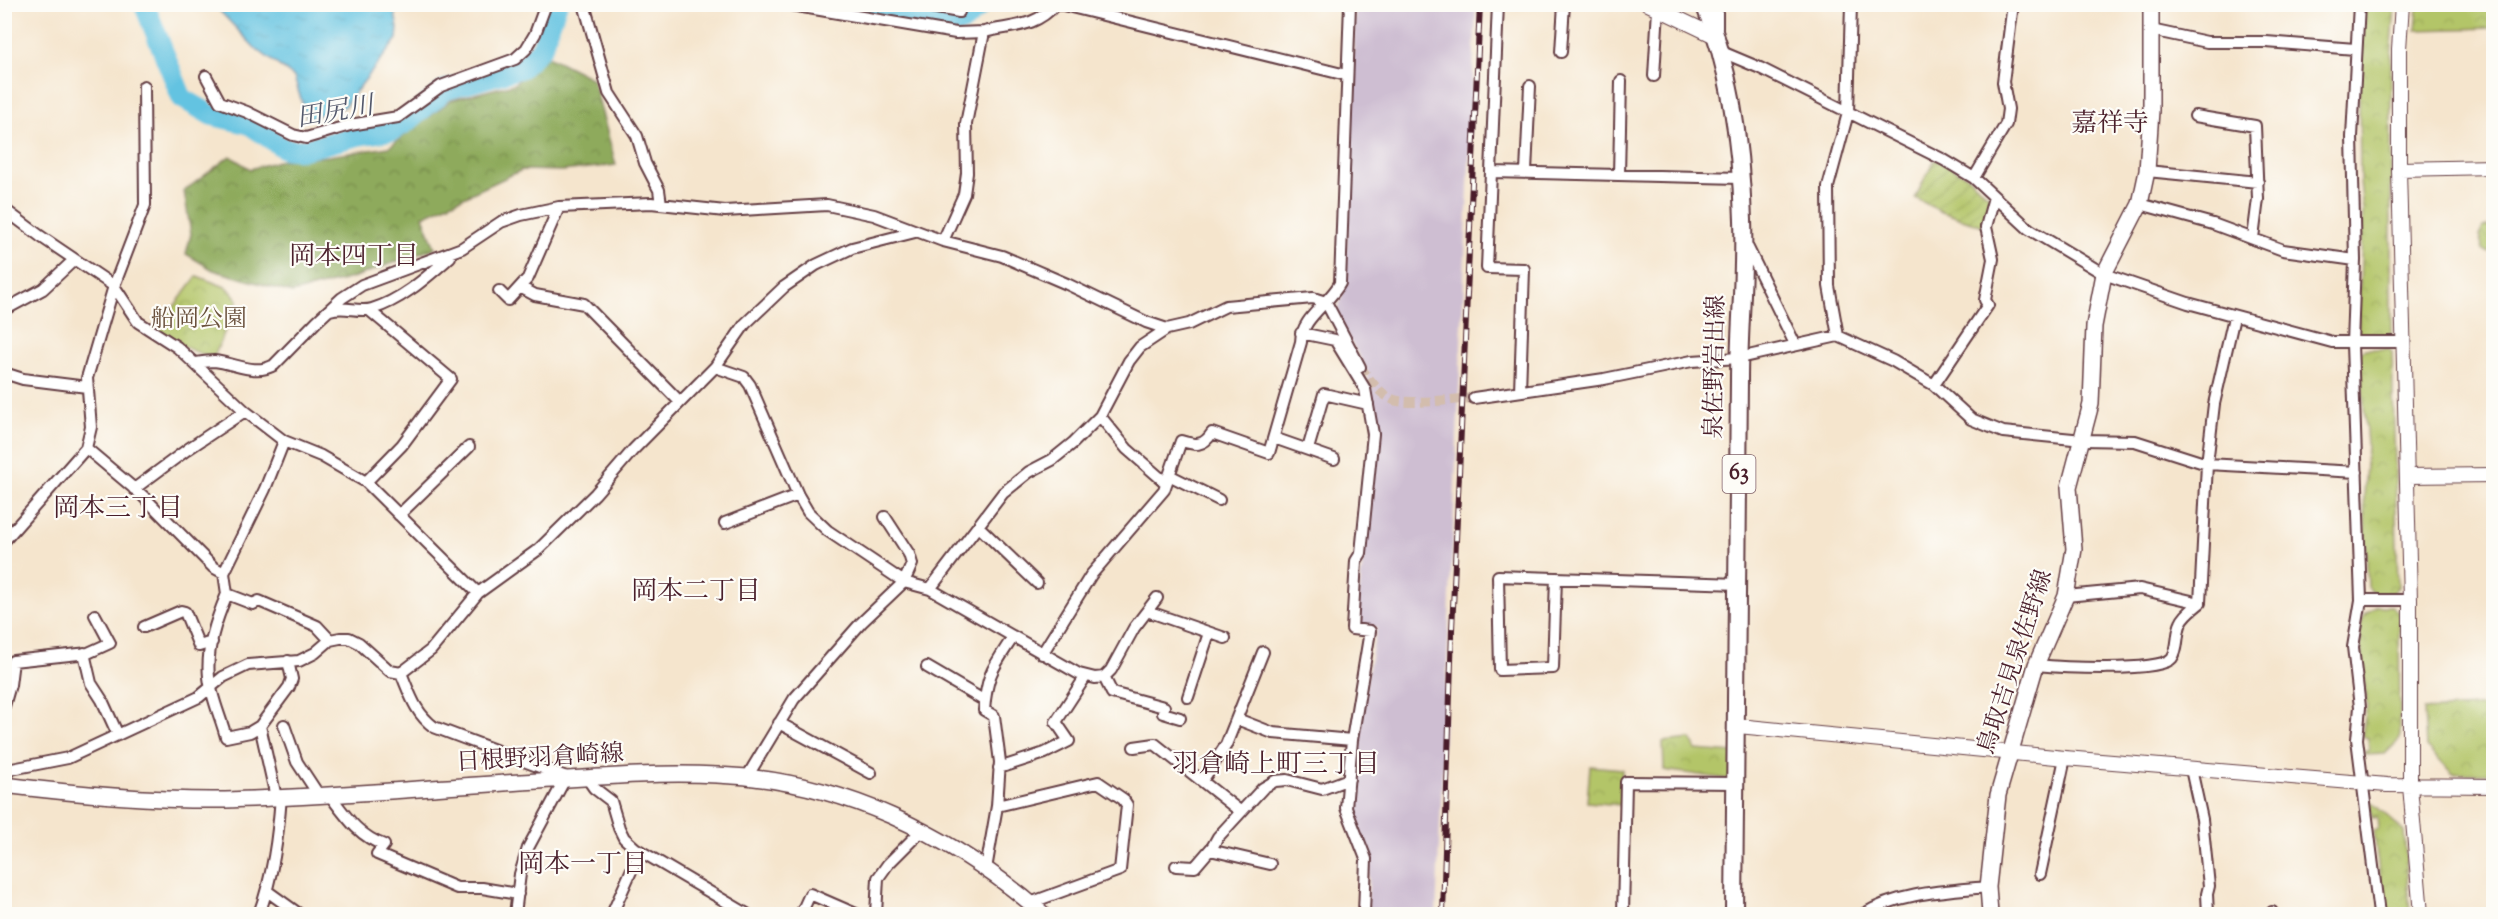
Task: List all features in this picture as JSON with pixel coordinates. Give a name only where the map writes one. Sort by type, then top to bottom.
[{"type":"main road","name":"泉佐野岩出線","points":[[1704,4],[1719,44],[1738,143],[1743,238],[1739,358],[1736,914]]},
{"type":"main road","name":"鳥取吉見泉佐野線","points":[[1990,915],[1988,887],[1998,795],[2036,665],[2066,596],[2074,549],[2069,487],[2091,404],[2094,326],[2104,274],[2140,204],[2147,171],[2151,111],[2151,4]]},
{"type":"main road","name":"日根野羽倉崎線","points":[[4,785],[134,797],[224,800],[669,774],[747,777],[834,795],[894,816],[922,830],[986,869],[1043,915]]},
{"type":"street","points":[[206,76],[220,102],[247,111],[293,135],[306,138],[318,136],[350,125],[398,117],[441,86],[515,59],[526,49],[536,34],[546,4]]},
{"type":"street","points":[[584,4],[609,93],[637,136],[645,163],[659,190],[661,204]]},
{"type":"street","points":[[785,4],[956,33],[984,32],[1026,24],[1044,17],[1057,4],[1346,75]]},
{"type":"street","points":[[914,4],[959,12]]},
{"type":"street","points":[[1042,654],[1091,575],[1164,490],[1181,441],[1197,446],[1206,442],[1212,434],[1269,453],[1301,342],[1301,333],[1340,283],[1350,4]]},
{"type":"street","points":[[1498,4],[1487,268],[1524,269],[1520,391]]},
{"type":"street","points":[[1561,52],[1564,4]]},
{"type":"street","points":[[1718,4],[1719,44]]},
{"type":"street","points":[[1838,336],[1829,286],[1828,187],[1848,113],[1851,4]]},
{"type":"street","points":[[1974,178],[2006,124],[2008,109],[2003,82],[2013,4]]},
{"type":"street","points":[[2359,4],[2352,137],[2355,260],[2352,344],[2361,600],[2353,647],[2360,707],[2357,739],[2379,915]]},
{"type":"street","points":[[2402,4],[2399,49],[2399,169],[2401,342],[2410,600],[2410,786],[2421,915]]},
{"type":"street","points":[[1653,7],[1760,68],[1944,160],[1974,178],[2029,229],[2104,274],[2234,317],[2332,342],[2352,344],[2401,342]]},
{"type":"street","points":[[1653,7],[1654,76]]},
{"type":"street","points":[[2151,30],[2207,42],[2266,42],[2355,49]]},
{"type":"street","points":[[943,241],[964,194],[966,124],[984,32]]},
{"type":"street","points":[[1619,175],[1622,81]]},
{"type":"street","points":[[4,541],[86,448],[91,427],[87,378],[114,286],[145,205],[144,86]]},
{"type":"street","points":[[1526,172],[1530,86]]},
{"type":"street","points":[[2195,116],[2255,126],[2258,199],[2253,238]]},
{"type":"street","points":[[2399,169],[2493,167]]},
{"type":"street","points":[[2147,171],[2258,182]]},
{"type":"street","points":[[1492,172],[1740,178]]},
{"type":"street","points":[[1934,385],[1988,305],[1985,300],[1993,259],[1986,227],[1994,198]]},
{"type":"street","points":[[328,310],[339,307],[369,310],[413,288],[462,248],[501,222],[521,214],[559,207],[661,204],[725,211],[827,205],[874,215],[943,241],[1002,256],[1146,322],[1167,329]]},
{"type":"street","points":[[2140,204],[2213,224],[2283,249],[2355,260]]},
{"type":"street","points":[[498,291],[508,300],[528,278],[559,207]]},
{"type":"street","points":[[4,209],[114,286],[138,322],[177,346],[245,411],[284,441],[321,456],[366,482],[478,593]]},
{"type":"street","points":[[4,774],[12,769],[68,758],[199,697],[223,677],[248,665],[299,661],[315,653],[330,640],[350,638],[359,643],[390,671],[401,673],[431,650],[478,593],[539,549],[595,494],[633,450],[715,367],[745,324],[784,287],[816,265],[852,248],[915,232]]},
{"type":"street","points":[[1743,238],[1796,344]]},
{"type":"street","points":[[195,363],[213,361],[257,370],[267,369],[274,365],[328,310],[362,285],[462,248]]},
{"type":"street","points":[[4,310],[43,289],[74,260]]},
{"type":"street","points":[[520,287],[535,295],[584,304],[680,402]]},
{"type":"street","points":[[930,589],[1003,493],[1029,472],[1052,460],[1100,416],[1140,346],[1167,329],[1189,324],[1226,306],[1313,298],[1326,302],[1360,367]]},
{"type":"street","points":[[366,482],[402,445],[451,379],[418,354],[369,310]]},
{"type":"street","points":[[2036,665],[2075,669],[2166,663],[2173,657],[2181,622],[2200,603],[2207,464],[2214,404],[2234,317]]},
{"type":"street","points":[[1301,333],[1335,340],[1365,389],[1373,434],[1361,553],[1356,561],[1352,629],[1370,631],[1352,740],[1346,808],[1366,859],[1364,915]]},
{"type":"street","points":[[1474,398],[1604,379],[1692,361],[1739,358],[1838,336],[1893,361],[1934,385],[1971,419],[2003,432],[2144,443],[2207,464],[2357,472]]},
{"type":"street","points":[[715,367],[744,377],[750,385],[798,495],[808,512],[828,531],[904,582],[930,589],[1042,654],[1086,676],[1095,678],[1104,677],[1112,670],[1134,628],[1157,598]]},
{"type":"street","points":[[4,373],[23,379],[87,387]]},
{"type":"street","points":[[1308,450],[1324,394],[1368,404]]},
{"type":"street","points":[[134,489],[188,448],[245,411]]},
{"type":"street","points":[[1100,416],[1127,449],[1168,479],[1219,500]]},
{"type":"street","points":[[1274,438],[1334,459]]},
{"type":"street","points":[[284,441],[265,489],[224,573],[227,594],[212,642],[209,677],[226,737],[250,732],[260,726],[289,687],[292,679],[288,661]]},
{"type":"street","points":[[399,515],[469,447]]},
{"type":"street","points":[[86,448],[134,489],[213,567],[224,573]]},
{"type":"street","points":[[2406,476],[2493,475]]},
{"type":"street","points":[[725,523],[798,495]]},
{"type":"street","points":[[747,777],[794,699],[861,623],[904,582],[912,564],[909,554],[885,517]]},
{"type":"street","points":[[978,526],[1037,583]]},
{"type":"street","points":[[1556,578],[1553,668],[1500,670],[1498,576],[1739,584]]},
{"type":"street","points":[[2066,596],[2140,589],[2200,603]]},
{"type":"street","points":[[227,594],[253,604],[260,601],[317,626],[330,640]]},
{"type":"street","points":[[2361,600],[2410,600]]},
{"type":"street","points":[[144,627],[181,611],[185,612],[199,646],[212,642]]},
{"type":"street","points":[[1147,611],[1225,638]]},
{"type":"street","points":[[4,706],[13,661],[84,653],[110,643],[95,615]]},
{"type":"street","points":[[1188,697],[1209,633]]},
{"type":"street","points":[[986,869],[998,806],[999,768],[994,716],[984,710],[984,701],[989,674],[1013,637]]},
{"type":"street","points":[[1202,781],[1226,745],[1263,652]]},
{"type":"street","points":[[84,653],[91,682],[118,735]]},
{"type":"street","points":[[927,667],[984,701]]},
{"type":"street","points":[[401,673],[414,706],[424,720],[434,727],[448,734],[545,767],[594,788],[611,801],[624,838],[640,851],[747,915]]},
{"type":"street","points":[[999,768],[1045,753],[1069,741],[1056,722],[1086,676]]},
{"type":"street","points":[[1104,677],[1112,693],[1164,707],[1163,713],[1180,718]]},
{"type":"street","points":[[1237,719],[1273,734],[1352,740]]},
{"type":"street","points":[[779,723],[871,773]]},
{"type":"street","points":[[284,725],[297,762],[361,833],[370,840],[384,845],[377,854],[457,888],[482,888],[518,894]]},
{"type":"street","points":[[259,915],[278,845],[279,797],[260,726]]},
{"type":"street","points":[[1738,726],[2065,758],[2363,783],[2410,786],[2493,786]]},
{"type":"street","points":[[1134,747],[1155,744],[1241,812]]},
{"type":"street","points":[[2040,874],[2065,758]]},
{"type":"street","points":[[2191,769],[2202,819],[2209,886],[2206,894],[2208,915]]},
{"type":"street","points":[[515,915],[520,874],[528,848],[575,779]]},
{"type":"street","points":[[1176,866],[1195,867],[1218,837],[1263,788],[1275,781],[1287,780],[1322,789],[1349,780]]},
{"type":"street","points":[[998,806],[1098,782],[1123,799],[1127,805],[1120,870],[1030,903]]},
{"type":"street","points":[[1623,915],[1626,782],[1737,783]]},
{"type":"street","points":[[876,915],[878,878],[888,864],[922,830]]},
{"type":"street","points":[[1210,850],[1270,864]]},
{"type":"street","points":[[612,915],[640,851]]},
{"type":"street","points":[[1864,915],[1880,904],[1940,892],[1988,887]]},
{"type":"street","points":[[267,891],[300,915]]},
{"type":"street","points":[[801,915],[810,894],[856,915]]},
{"type":"shaded area","points":[[1355,5],[1476,5],[1436,914],[1367,914],[1370,859],[1350,810],[1360,712],[1377,627],[1356,624],[1376,434],[1366,368],[1336,316],[1345,284]]},
{"type":"green space","points":[[2366,5],[2395,5],[2391,59],[2391,333],[2387,337],[2363,338],[2358,334],[2363,210],[2360,182],[2359,84]]},
{"type":"green space","points":[[2418,5],[2493,5],[2493,28],[2416,30]]},
{"type":"green space","points":[[546,55],[593,79],[616,165],[562,171],[522,170],[423,216],[435,248],[352,278],[292,293],[213,270],[186,254],[191,234],[184,191],[230,156],[250,169],[282,160],[389,147],[451,100],[514,84]]},
{"type":"green space","points":[[1935,159],[1967,176],[1991,198],[1983,226],[1942,212],[1915,198]]},
{"type":"green space","points":[[2493,226],[2493,253],[2483,250],[2479,236],[2483,228]]},
{"type":"green space","name":"船岡公園","points":[[197,276],[228,288],[238,300],[214,357],[184,346],[157,329]]},
{"type":"green space","points":[[2364,349],[2388,349],[2392,352],[2398,587],[2391,594],[2374,594],[2368,587],[2364,498],[2367,445],[2360,352]]},
{"type":"green space","points":[[2377,606],[2392,606],[2399,613],[2400,739],[2385,754],[2365,755],[2364,752],[2369,750],[2368,738],[2362,736],[2367,706],[2360,640],[2361,625],[2364,615]]},
{"type":"green space","points":[[2493,706],[2493,773],[2453,774],[2426,747],[2424,710]]},
{"type":"green space","points":[[1691,739],[1696,750],[1735,753],[1734,780],[1664,770],[1663,742]]},
{"type":"green space","points":[[1590,766],[1622,769],[1621,805],[1587,802]]},
{"type":"green space","points":[[2370,801],[2404,831],[2410,914],[2384,914],[2374,831],[2378,829],[2377,817],[2372,818]]},
{"type":"water","points":[[214,5],[393,5],[398,28],[397,39],[344,107],[307,119],[294,77],[255,48]]},
{"type":"waterway","name":"田尻川","points":[[144,4],[182,98],[211,115],[249,124],[285,149],[301,150],[360,135],[393,130],[407,122],[445,90],[521,68],[542,47],[557,4]]},
{"type":"waterway","name":"田尻川","points":[[842,4],[955,24],[965,20],[982,4]]},
{"type":"tunnel","points":[[1360,367],[1379,390],[1394,400],[1421,402],[1474,398]]},
{"type":"railway","points":[[1443,914],[1452,630],[1480,4]]},
{"type":"district","name":"嘉祥寺","points":[[2110,124]]},
{"type":"district","name":"岡本四丁目","points":[[354,257]]},
{"type":"district","name":"岡本三丁目","points":[[118,509]]},
{"type":"district","name":"岡本二丁目","points":[[696,592]]},
{"type":"district","name":"羽倉崎上町三丁目","points":[[1276,765]]},
{"type":"district","name":"岡本一丁目","points":[[583,865]]}]
